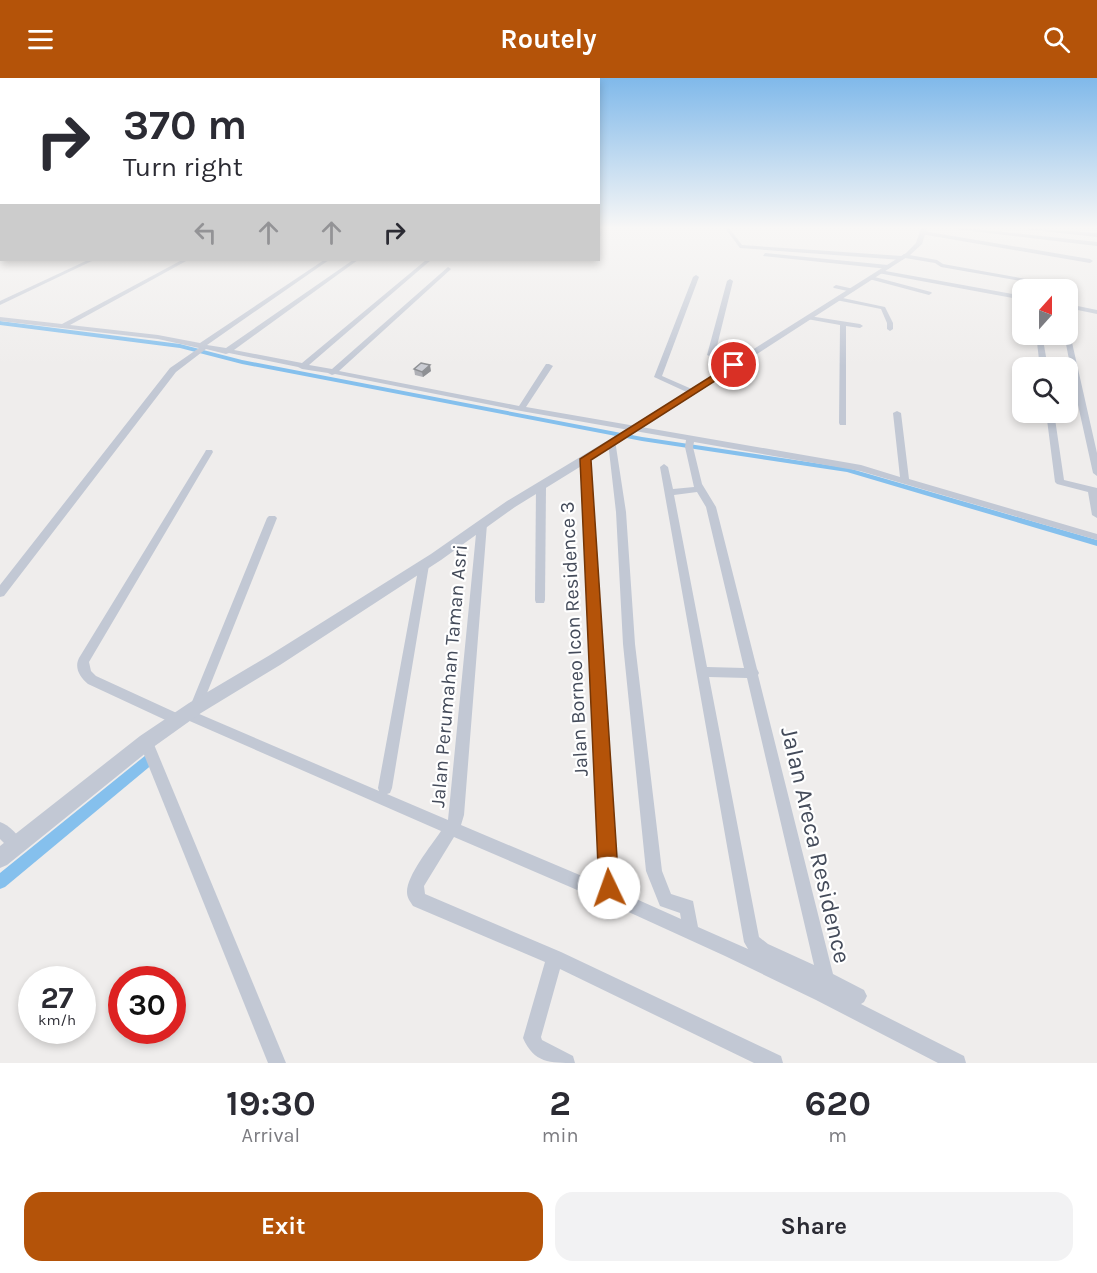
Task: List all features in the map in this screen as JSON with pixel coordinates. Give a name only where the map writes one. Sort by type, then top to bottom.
[{"type":"street","points":[[0,303],[61,274]]},
{"type":"street","points":[[65,325],[159,274]]},
{"type":"street","points":[[0,593],[173,370],[200,348],[307,274]]},
{"type":"street","points":[[226,351],[336,274]]},
{"type":"street","points":[[302,367],[412,274]]},
{"type":"street","points":[[332,373],[442,274]]},
{"type":"street","points":[[0,858],[149,749],[187,714],[276,660],[424,565],[483,524],[877,274]]},
{"type":"street","points":[[891,274],[1012,296]]},
{"type":"street","points":[[993,274],[1022,279]]},
{"type":"street","points":[[691,392],[657,377],[696,277]]},
{"type":"street","points":[[871,278],[929,293]]},
{"type":"street","points":[[730,281],[711,355],[734,365]]},
{"type":"street","points":[[836,287],[852,290]]},
{"type":"street","points":[[838,299],[883,308],[890,329]]},
{"type":"street","points":[[1078,308],[1097,312]]},
{"type":"street","points":[[809,318],[860,326]]},
{"type":"street","points":[[0,319],[136,334],[521,409],[624,435],[839,464],[905,479],[1097,537]]},
{"type":"street","points":[[843,323],[843,423]]},
{"type":"street","points":[[1070,345],[1097,473]]},
{"type":"street","points":[[521,409],[549,366]]},
{"type":"street","points":[[1078,402],[1082,403]]},
{"type":"street","points":[[897,413],[905,479]]},
{"type":"street","points":[[1052,423],[1060,482],[1094,490],[1097,515]]},
{"type":"street","points":[[624,435],[621,512],[629,644],[654,871],[666,900],[687,907],[691,932]]},
{"type":"street","name":"Jalan Areca Residence","points":[[690,443],[699,489],[706,495],[711,507],[826,979]]},
{"type":"street","points":[[209,452],[82,662],[85,674],[92,680],[187,714],[225,734],[266,749],[691,932],[770,967],[957,1063]]},
{"type":"street","name":"Jalan Borneo Icon Residence 3","points":[[586,459],[609,888]]},
{"type":"street","name":"Jalan Areca Residence","points":[[664,467],[752,942],[762,950],[826,979]]},
{"type":"street","points":[[540,600],[541,487]]},
{"type":"street","points":[[669,492],[699,489]]},
{"type":"street","points":[[187,714],[272,518]]},
{"type":"street","name":"Jalan Perumahan Taman Asri","points":[[483,524],[457,815],[451,830],[416,884],[415,895],[419,900],[555,958]]},
{"type":"street","points":[[385,788],[424,565]]},
{"type":"street","points":[[702,672],[753,673]]},
{"type":"street","points":[[149,749],[277,1063]]},
{"type":"street","points":[[0,829],[16,845]]},
{"type":"street","points":[[567,1063],[536,1046],[532,1038],[555,958],[755,1059],[774,1063]]},
{"type":"street","points":[[826,979],[858,996]]},
{"type":"building","points":[[421,363],[430,365],[422,372],[414,369]]},
{"type":"waterway","points":[[0,323],[180,346],[242,362],[642,439],[848,470],[1097,543]]},
{"type":"waterway","points":[[0,882],[150,759]]},
{"type":"route","points":[[609,888],[586,459],[734,365]]}]
